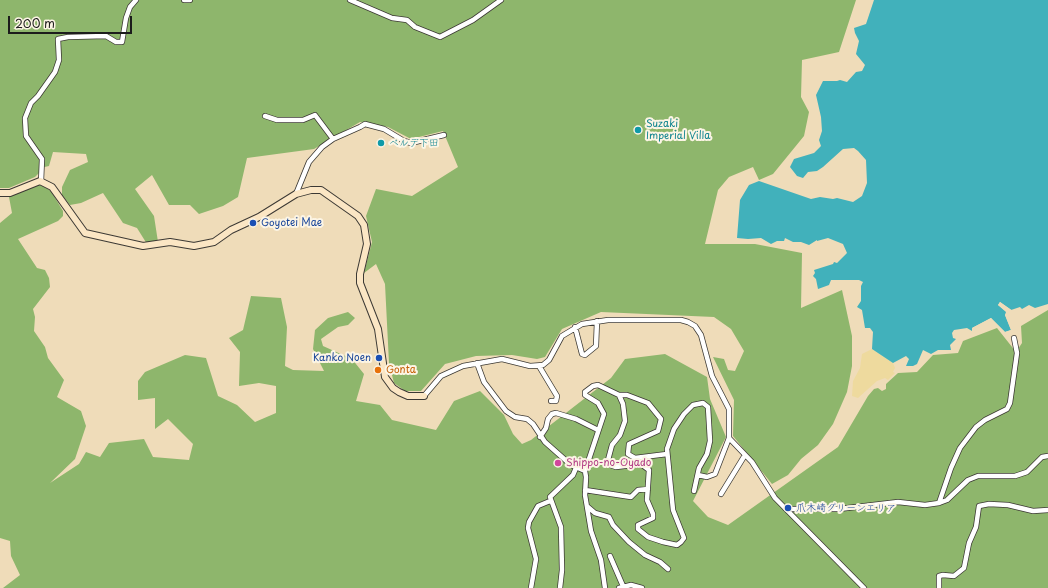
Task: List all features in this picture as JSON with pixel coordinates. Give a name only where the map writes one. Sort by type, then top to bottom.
[{"type":"main road","points":[[0,193],[10,193],[37,181],[41,182],[52,187],[84,234],[143,246],[170,242],[194,246],[214,242],[231,230],[259,217],[296,194],[311,190],[321,190],[358,216],[364,225],[368,244],[360,274],[360,283],[378,329],[385,377],[393,388],[399,392],[408,396],[424,396]]},
{"type":"street","points":[[41,182],[42,159],[26,136],[25,118],[31,103],[38,96],[55,72],[59,60],[58,40],[68,37],[106,36],[116,42],[122,42],[126,18],[130,7],[136,0]]},
{"type":"street","points":[[184,0],[190,0]]},
{"type":"street","points":[[350,0],[392,18],[407,20],[415,26],[440,37],[473,20],[501,0]]},
{"type":"street","points":[[265,116],[277,120],[303,120],[315,115],[333,139]]},
{"type":"street","points":[[296,194],[310,162],[322,147],[333,139],[365,124],[384,129],[404,141],[412,143],[444,135]]},
{"type":"street","points":[[424,396],[441,376],[463,366],[502,359],[530,366],[539,366],[546,363],[562,336],[576,327],[596,321],[681,320],[695,326],[701,335],[712,376],[728,409],[729,438],[715,474],[707,477],[698,475]]},
{"type":"street","points":[[576,327],[582,354],[585,355],[596,346],[596,321]]},
{"type":"street","points":[[939,503],[951,468],[960,448],[976,427],[985,420],[1007,409],[1010,403],[1018,353],[1014,338]]},
{"type":"street","points":[[477,363],[484,382],[506,411],[515,417],[528,419],[533,424],[540,436],[576,468],[585,471]]},
{"type":"street","points":[[539,366],[557,396],[556,400],[551,401]]},
{"type":"street","points":[[606,588],[601,560],[591,531],[585,490],[585,471],[604,414],[598,403],[585,395],[585,392],[593,386],[598,385],[619,396],[627,395],[648,403],[661,419],[658,431],[629,444],[628,454],[635,458],[667,454]]},
{"type":"street","points":[[619,396],[625,412],[624,428],[612,445],[608,460],[610,465],[616,467],[641,464],[647,467],[650,474],[647,500],[653,514],[653,518],[638,525],[638,529],[648,537],[677,545],[684,538],[673,510],[667,454],[674,429],[684,414],[693,404],[702,403],[706,404],[708,407],[710,441],[694,491]]},
{"type":"street","points":[[540,436],[546,428],[548,419],[552,414],[556,413],[576,419],[598,430]]},
{"type":"street","points":[[729,438],[752,462],[775,498],[864,588]]},
{"type":"street","points":[[721,494],[745,455]]},
{"type":"street","points":[[787,509],[839,509],[898,502],[925,504],[939,503],[947,500],[968,480],[978,476],[1015,476],[1027,472],[1042,458],[1048,456]]},
{"type":"street","points":[[560,588],[562,570],[561,527],[550,497],[553,492],[573,475],[576,468]]},
{"type":"street","points":[[585,490],[631,497],[638,490],[648,489]]},
{"type":"street","points":[[531,588],[536,559],[528,528],[529,522],[538,506],[550,500]]},
{"type":"street","points":[[939,588],[939,576],[954,576],[964,568],[969,543],[976,527],[979,506],[989,504],[1008,505],[1033,511],[1048,510]]},
{"type":"street","points":[[588,507],[595,513],[609,517],[613,525],[629,542],[645,555],[660,562],[668,569]]},
{"type":"street","points":[[610,556],[621,587],[631,585],[642,588]]},
{"type":"green space","points":[[0,0],[856,0],[839,52],[802,60],[801,97],[809,112],[804,136],[773,174],[759,180],[753,167],[729,177],[718,190],[705,244],[755,244],[802,253],[801,308],[842,290],[852,336],[852,366],[847,392],[833,424],[818,445],[801,459],[788,475],[772,484],[733,436],[734,400],[713,357],[724,359],[728,370],[735,371],[744,351],[731,329],[714,317],[601,312],[562,329],[545,357],[537,359],[512,355],[476,356],[445,364],[421,391],[405,391],[394,383],[389,363],[385,284],[376,264],[364,273],[372,242],[366,216],[376,189],[412,196],[458,167],[443,131],[411,139],[388,127],[360,122],[314,149],[247,158],[238,197],[223,206],[199,214],[190,205],[169,205],[152,175],[135,189],[154,216],[158,242],[147,244],[137,228],[123,223],[103,193],[81,203],[70,205],[62,195],[62,187],[70,170],[88,162],[86,154],[53,152],[49,166],[40,168],[39,173],[35,177],[9,188],[0,188]]},
{"type":"green space","points":[[34,185],[42,185],[51,191],[63,211],[63,216],[58,221],[18,239],[37,268],[45,270],[49,278],[50,287],[33,309],[35,317],[34,331],[45,347],[48,358],[64,380],[57,397],[81,411],[86,426],[75,459],[50,483],[79,464],[86,452],[100,457],[109,443],[144,439],[153,457],[189,460],[193,444],[168,419],[155,429],[155,398],[138,400],[138,381],[145,372],[185,355],[206,358],[218,396],[237,405],[255,422],[276,413],[276,386],[259,383],[239,386],[240,352],[229,338],[243,330],[251,296],[281,298],[287,327],[285,366],[293,370],[324,371],[313,349],[315,330],[328,318],[348,312],[355,318],[348,325],[338,327],[321,339],[323,346],[352,359],[364,374],[356,401],[380,405],[392,420],[436,430],[454,401],[480,391],[504,415],[513,434],[522,444],[531,440],[611,378],[625,359],[665,354],[707,377],[710,399],[726,437],[693,501],[708,517],[728,525],[838,447],[868,396],[874,389],[878,388],[882,391],[886,389],[886,384],[898,373],[917,372],[933,355],[958,353],[963,341],[997,328],[1016,352],[1022,343],[1021,326],[1048,310],[1048,588],[3,588],[20,575],[11,556],[10,541],[0,538],[0,223],[12,213],[9,197]]},
{"type":"sand","points":[[872,349],[893,363],[895,368],[893,372],[895,373],[888,380],[885,378],[877,381],[858,398],[852,396],[853,381],[860,368],[862,354]]},
{"type":"water","points":[[874,0],[1048,0],[1048,304],[1035,308],[1029,305],[1022,309],[1020,307],[1011,310],[1000,302],[998,305],[1007,312],[1005,315],[1011,330],[1005,332],[991,318],[972,328],[972,331],[967,328],[954,330],[952,333],[953,338],[956,339],[950,345],[951,350],[938,350],[931,354],[923,350],[917,364],[913,366],[906,366],[909,359],[906,356],[893,363],[872,349],[873,332],[870,328],[865,328],[862,310],[857,307],[861,301],[861,286],[863,282],[859,280],[831,280],[829,285],[818,289],[816,279],[813,276],[815,273],[814,270],[833,264],[834,262],[837,263],[847,253],[843,244],[828,238],[817,240],[809,245],[801,242],[793,242],[785,238],[784,241],[777,241],[771,244],[761,238],[737,238],[740,200],[749,185],[759,181],[811,199],[820,197],[833,199],[837,198],[853,202],[862,196],[867,183],[866,160],[854,148],[843,149],[823,167],[817,171],[808,172],[803,178],[797,176],[790,167],[794,159],[814,153],[821,146],[819,140],[822,131],[821,117],[816,95],[823,81],[840,80],[847,82],[856,72],[862,71],[865,65],[856,54],[859,41],[854,28],[866,24]]},
{"type":"pier","points":[[1000,302],[1013,311],[1010,311],[1001,305],[1008,311],[1007,315],[1012,332],[1004,334],[991,321],[974,329],[973,333],[972,328],[991,318],[1005,332],[1011,330],[1005,315],[1006,312],[998,305]]},
{"type":"place","name":"Suzaki Imperial Villa","points":[[638,130]]},
{"type":"place","name":"ベルデ下田","points":[[381,143]]},
{"type":"place","name":"Goyotei Mae","points":[[253,223]]},
{"type":"place","name":"Kanko Noen","points":[[379,358]]},
{"type":"place","name":"Gonta","points":[[378,370]]},
{"type":"place","name":"Shippo-no-Oyado","points":[[558,463]]},
{"type":"place","name":"爪木崎グリーンエリア","points":[[788,508]]}]
